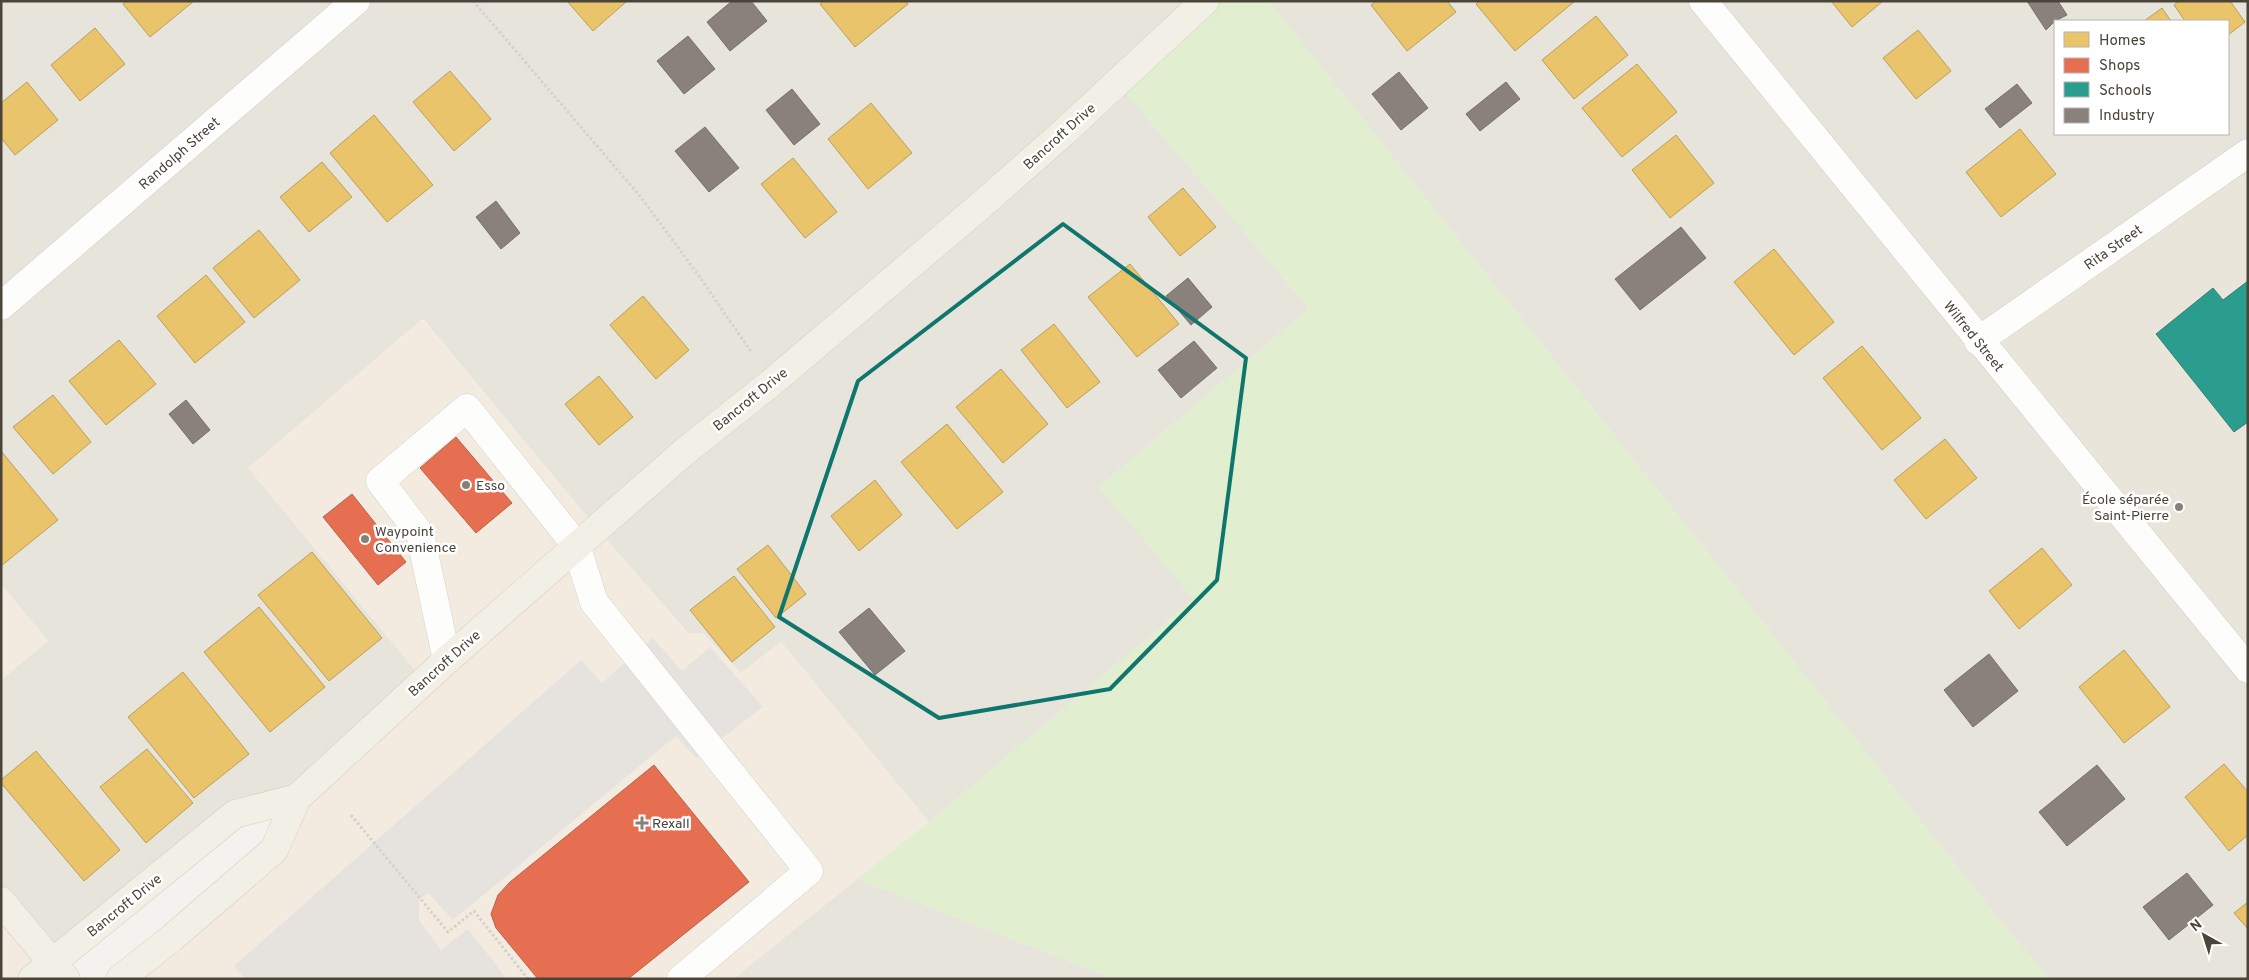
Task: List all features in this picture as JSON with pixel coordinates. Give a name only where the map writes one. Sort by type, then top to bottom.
[{"type":"main road","name":"Bancroft Drive","points":[[120,979],[173,937],[274,850],[297,798],[447,660],[683,453],[771,383],[908,269],[1021,170],[1205,1]]},
{"type":"main road","name":"Bancroft Drive","points":[[32,979],[59,970],[235,814],[297,798]]},
{"type":"main road","points":[[1,900],[59,970]]},
{"type":"street","name":"Randolph Street","points":[[1,306],[356,1]]},
{"type":"street","name":"Wilfred Street","points":[[1703,1],[1978,341],[2248,670]]},
{"type":"street","name":"Rita Street","points":[[1978,341],[2248,153]]},
{"type":"street","points":[[447,660],[420,534],[380,481],[468,408],[576,545],[594,602],[809,871],[680,979]]},
{"type":"path","points":[[473,1],[640,196],[699,276],[771,383]]},
{"type":"path","points":[[351,815],[448,932],[474,911],[528,979]]},
{"type":"highlighted area","points":[[1063,224],[1246,358],[1217,580],[1110,689],[939,718],[779,617],[858,381]]},
{"type":"shaded area","points":[[1,1],[1201,1],[1116,81],[1309,308],[1099,487],[1194,599],[929,822],[781,642],[741,673],[703,633],[688,633],[594,525],[423,319],[422,679],[296,794],[233,811],[47,961],[1,905],[1,680],[48,641],[1,584]]},
{"type":"shaded area","points":[[1269,1],[2248,1],[2248,979],[2050,979],[2005,927]]},
{"type":"shaded area","name":"École séparée Saint-Pierre","points":[[2248,151],[2248,674],[1974,341]]},
{"type":"shaded area","points":[[422,319],[687,633],[703,633],[741,673],[781,642],[929,822],[733,979],[125,979],[276,852],[296,794],[422,679],[248,468]]},
{"type":"shaded area","points":[[1,584],[48,641],[1,680]]},
{"type":"shaded area","points":[[653,638],[682,671],[710,647],[763,707],[696,758],[676,736],[453,920],[428,893],[419,900],[419,920],[441,950],[468,929],[507,979],[245,979],[234,966],[581,660],[602,683]]},
{"type":"shaded area","points":[[857,879],[1114,979],[733,979]]},
{"type":"shaded area","points":[[1,905],[47,961],[25,979],[1,979]]},
{"type":"green space","points":[[1201,1],[1269,1],[2005,927],[2050,979],[1114,979],[857,879],[929,822],[1194,599],[1099,487],[1309,308],[1116,81]]},
{"type":"building: Homes","points":[[127,1],[194,1],[150,37],[123,4]]},
{"type":"building: Homes","points":[[567,1],[627,1],[593,31]]},
{"type":"building: Homes","points":[[824,1],[906,1],[908,4],[855,47],[820,4]]},
{"type":"building: Homes","points":[[1376,1],[1447,1],[1456,12],[1407,51],[1371,5]]},
{"type":"building: Homes","points":[[1479,1],[1575,1],[1515,51],[1476,4]]},
{"type":"building: Homes","points":[[1831,1],[1883,1],[1852,27]]},
{"type":"building: Homes","points":[[2179,1],[2230,1],[2245,22],[2229,34],[2229,20],[2184,20],[2174,5]]},
{"type":"building: Homes","points":[[2162,8],[2170,20],[2145,20]]},
{"type":"building: Homes","points":[[1596,16],[1628,55],[1574,99],[1542,60]]},
{"type":"building: Homes","points":[[95,28],[125,64],[80,101],[51,65]]},
{"type":"building: Homes","points":[[1918,30],[1951,71],[1916,99],[1883,58]]},
{"type":"building: Homes","points":[[1637,64],[1677,112],[1622,157],[1582,108]]},
{"type":"building: Homes","points":[[450,71],[491,119],[454,151],[413,102]]},
{"type":"building: Homes","points":[[27,82],[58,120],[15,155],[1,138],[1,103]]},
{"type":"building: Homes","points":[[871,103],[912,153],[868,189],[828,139]]},
{"type":"building: Homes","points":[[374,115],[433,185],[387,222],[330,153]]},
{"type":"building: Homes","points":[[2020,129],[2056,174],[2001,217],[1966,172]]},
{"type":"building: Homes","points":[[1676,135],[1714,183],[1670,218],[1632,170]]},
{"type":"building: Homes","points":[[793,158],[837,212],[805,238],[761,184]]},
{"type":"building: Homes","points":[[322,162],[352,197],[309,232],[280,197]]},
{"type":"building: Homes","points":[[1183,188],[1216,227],[1180,256],[1148,217]]},
{"type":"building: Homes","points":[[259,230],[300,280],[254,318],[213,268]]},
{"type":"building: Homes","points":[[1774,249],[1834,322],[1794,355],[1734,282]]},
{"type":"building: Homes","points":[[1130,264],[1179,324],[1137,357],[1088,297]]},
{"type":"building: Homes","points":[[206,275],[245,322],[195,363],[157,316]]},
{"type":"building: Homes","points":[[643,296],[689,350],[656,379],[610,325]]},
{"type":"building: Homes","points":[[1054,324],[1100,382],[1067,408],[1021,350]]},
{"type":"building: Homes","points":[[119,340],[156,384],[106,425],[69,381]]},
{"type":"building: Homes","points":[[1862,346],[1921,418],[1882,450],[1823,378]]},
{"type":"building: Homes","points":[[1001,369],[1048,424],[1003,463],[956,407]]},
{"type":"building: Homes","points":[[599,376],[633,417],[599,445],[565,404]]},
{"type":"building: Homes","points":[[53,395],[91,442],[53,474],[13,427]]},
{"type":"building: Homes","points":[[947,424],[1003,492],[957,529],[901,462]]},
{"type":"building: Homes","points":[[1945,439],[1977,478],[1926,519],[1894,480]]},
{"type":"building: Homes","points":[[1,451],[58,520],[1,566]]},
{"type":"building: Homes","points":[[875,480],[902,515],[859,551],[831,516]]},
{"type":"building: Homes","points":[[768,545],[806,594],[776,618],[737,569]]},
{"type":"building: Homes","points":[[2042,548],[2072,585],[2019,629],[1989,591]]},
{"type":"building: Homes","points":[[312,552],[382,638],[329,681],[258,595]]},
{"type":"building: Homes","points":[[734,576],[775,627],[732,662],[690,610]]},
{"type":"building: Homes","points":[[259,607],[325,687],[270,732],[204,652]]},
{"type":"building: Homes","points":[[2124,650],[2170,707],[2124,743],[2079,687]]},
{"type":"building: Homes","points":[[183,672],[249,754],[194,798],[128,717]]},
{"type":"building: Homes","points":[[147,749],[193,803],[146,843],[100,787]]},
{"type":"building: Homes","points":[[36,751],[120,850],[84,881],[1,783],[1,780]]},
{"type":"building: Homes","points":[[2224,764],[2248,792],[2248,835],[2229,851],[2185,797]]},
{"type":"building: Homes","points":[[2248,902],[2248,929],[2234,913]]},
{"type":"building: Shops","name":"Esso","points":[[456,437],[512,503],[476,533],[420,468]]},
{"type":"building: Shops","name":"Waypoint Convenience","points":[[352,494],[406,562],[378,585],[323,517]]},
{"type":"building: Shops","name":"Rexall","points":[[654,765],[749,882],[628,979],[538,979],[496,928],[491,914],[498,895],[510,882]]},
{"type":"building: Schools","points":[[2248,281],[2248,422],[2234,432],[2156,334],[2213,288],[2223,300]]},
{"type":"building: Industry","points":[[732,1],[751,1],[767,21],[730,51],[707,22]]},
{"type":"building: Industry","points":[[2027,1],[2058,1],[2067,15],[2054,20],[2046,30]]},
{"type":"building: Industry","points":[[688,36],[715,69],[684,94],[657,61]]},
{"type":"building: Industry","points":[[1399,72],[1428,108],[1401,130],[1372,94]]},
{"type":"building: Industry","points":[[1506,82],[1520,99],[1480,131],[1466,114]]},
{"type":"building: Industry","points":[[2017,84],[2032,103],[2000,128],[1985,109]]},
{"type":"building: Industry","points":[[792,89],[820,124],[794,145],[766,110]]},
{"type":"building: Industry","points":[[705,127],[739,168],[709,192],[675,151]]},
{"type":"building: Industry","points":[[496,201],[520,233],[501,249],[476,217]]},
{"type":"building: Industry","points":[[1681,227],[1706,258],[1640,310],[1615,279]]},
{"type":"building: Industry","points":[[1188,278],[1212,307],[1191,325],[1166,296]]},
{"type":"building: Industry","points":[[1194,341],[1217,368],[1181,398],[1158,370]]},
{"type":"building: Industry","points":[[186,400],[210,430],[193,444],[169,414]]},
{"type":"building: Industry","points":[[869,608],[905,651],[875,675],[839,632]]},
{"type":"building: Industry","points":[[1989,654],[2018,691],[1973,727],[1944,690]]},
{"type":"building: Industry","points":[[2097,765],[2125,799],[2067,846],[2039,812]]},
{"type":"building: Industry","points":[[2187,873],[2213,905],[2169,940],[2143,907]]},
{"type":"place","name":"Esso","points":[[466,485]]},
{"type":"place","name":"École séparée Saint-Pierre","points":[[2179,507]]},
{"type":"place","name":"Waypoint Convenience","points":[[365,539]]},
{"type":"place","name":"Rexall","points":[[642,823]]}]
